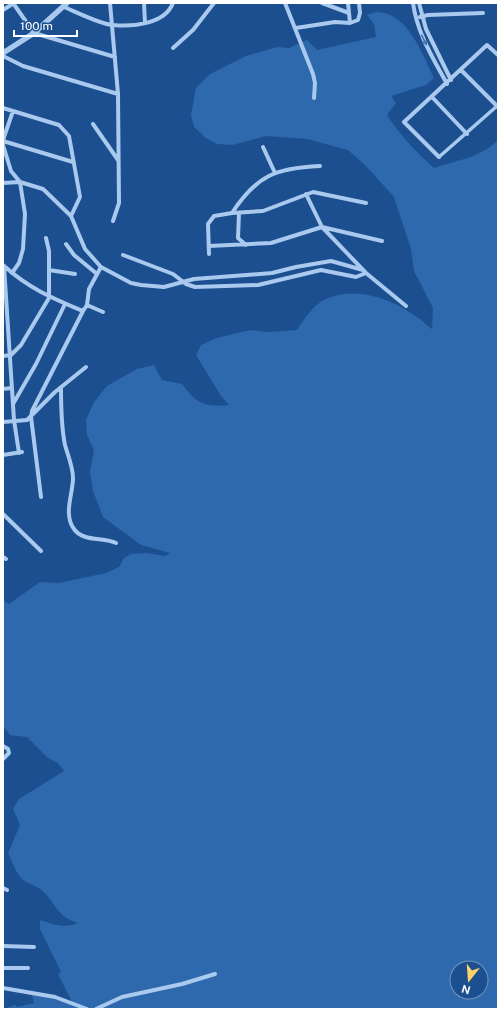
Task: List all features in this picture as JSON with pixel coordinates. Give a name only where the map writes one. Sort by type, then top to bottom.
[{"type":"street","points":[[3,10],[14,3],[34,33],[115,57]]},
{"type":"street","points":[[110,3],[118,94],[119,206],[113,221]]},
{"type":"street","points":[[144,3],[145,23]]},
{"type":"street","points":[[3,53],[34,33],[66,5],[112,25],[145,23],[163,16],[170,10],[173,3]]},
{"type":"street","points":[[174,48],[193,30],[214,3]]},
{"type":"street","points":[[285,3],[309,63],[315,83],[314,98]]},
{"type":"street","points":[[322,3],[349,13]]},
{"type":"street","points":[[348,3],[350,22]]},
{"type":"street","points":[[296,28],[358,20],[360,13],[359,3]]},
{"type":"street","points":[[413,3],[416,20],[421,34],[447,84]]},
{"type":"street","points":[[419,3],[422,16],[451,80]]},
{"type":"street","points":[[416,20],[422,16],[483,13]]},
{"type":"street","points":[[461,70],[498,107],[439,157],[404,122],[447,84],[461,70],[487,45],[498,55]]},
{"type":"street","points":[[3,56],[23,66],[118,94]]},
{"type":"street","points":[[432,97],[467,134]]},
{"type":"street","points":[[3,108],[59,125],[69,136],[80,197],[71,216]]},
{"type":"street","points":[[12,273],[19,263],[24,249],[25,214],[20,182],[11,171],[3,141],[13,111]]},
{"type":"street","points":[[93,124],[118,161]]},
{"type":"street","points":[[3,141],[73,162]]},
{"type":"street","points":[[263,147],[275,173]]},
{"type":"street","points":[[232,212],[242,198],[259,180],[275,173],[298,167],[320,166]]},
{"type":"street","points":[[3,183],[20,182],[43,189],[71,216],[85,249],[101,267],[131,283],[141,286],[164,287],[194,279],[238,277],[272,273],[330,261],[351,266],[364,272]]},
{"type":"street","points":[[208,254],[208,224],[214,216],[232,212],[239,213],[262,211],[306,194],[319,193],[366,204]]},
{"type":"street","points":[[306,194],[322,227],[364,272],[406,306]]},
{"type":"street","points":[[239,213],[238,238],[246,245]]},
{"type":"street","points":[[209,246],[271,243],[322,227],[382,241]]},
{"type":"street","points":[[3,356],[11,355],[21,345],[49,298],[48,245],[46,238]]},
{"type":"street","points":[[66,244],[74,255],[97,274]]},
{"type":"street","points":[[123,255],[173,274],[195,288],[258,285],[321,270],[356,277],[364,272]]},
{"type":"street","points":[[3,265],[23,283],[49,298],[82,311]]},
{"type":"street","points":[[3,265],[11,355],[14,420],[20,452],[3,455]]},
{"type":"street","points":[[41,497],[30,417],[33,407],[82,311],[88,305],[89,289],[101,267]]},
{"type":"street","points":[[49,270],[75,274]]},
{"type":"street","points":[[238,277],[239,286]]},
{"type":"street","points":[[13,404],[36,364],[65,304]]},
{"type":"street","points":[[88,305],[103,312]]},
{"type":"street","points":[[3,422],[14,420],[24,421],[61,387],[86,367]]},
{"type":"street","points":[[61,387],[61,409],[65,444],[73,475],[68,506],[73,529],[86,537],[116,543]]},
{"type":"street","points":[[3,389],[12,388]]},
{"type":"street","points":[[3,514],[41,552]]},
{"type":"street","points":[[3,746],[10,752],[3,759]]},
{"type":"street","points":[[3,946],[34,947]]},
{"type":"street","points":[[3,968],[28,968]]},
{"type":"street","points":[[96,1009],[122,996],[182,984],[215,974]]},
{"type":"street","points":[[3,988],[55,997],[87,1009]]},
{"type":"shaded area","points":[[376,12],[387,14],[397,19],[405,27],[419,47],[434,78],[426,85],[391,96],[396,103],[387,115],[403,136],[427,162],[434,168],[459,161],[484,151],[498,140],[498,1009],[3,1009],[15,1005],[17,1007],[34,1003],[31,993],[73,1004],[58,974],[61,972],[40,929],[40,920],[63,926],[78,923],[64,917],[46,894],[21,878],[8,853],[20,825],[13,809],[19,799],[64,771],[58,763],[48,758],[27,737],[10,735],[3,726],[3,603],[4,601],[9,604],[40,582],[59,583],[106,573],[119,567],[124,558],[131,554],[146,553],[165,556],[170,553],[141,545],[103,517],[93,491],[90,472],[94,450],[87,435],[86,420],[94,402],[107,386],[137,369],[154,365],[162,380],[182,384],[192,396],[202,403],[207,405],[229,405],[221,396],[196,355],[201,345],[217,338],[250,330],[268,332],[297,330],[317,305],[326,299],[338,295],[363,294],[387,301],[410,312],[432,329],[433,308],[414,271],[411,249],[394,197],[366,166],[348,150],[307,139],[266,136],[232,145],[217,144],[206,138],[194,127],[191,115],[196,88],[210,74],[246,56],[277,47],[289,48],[307,40],[317,50],[376,37],[374,24],[367,15]]}]
